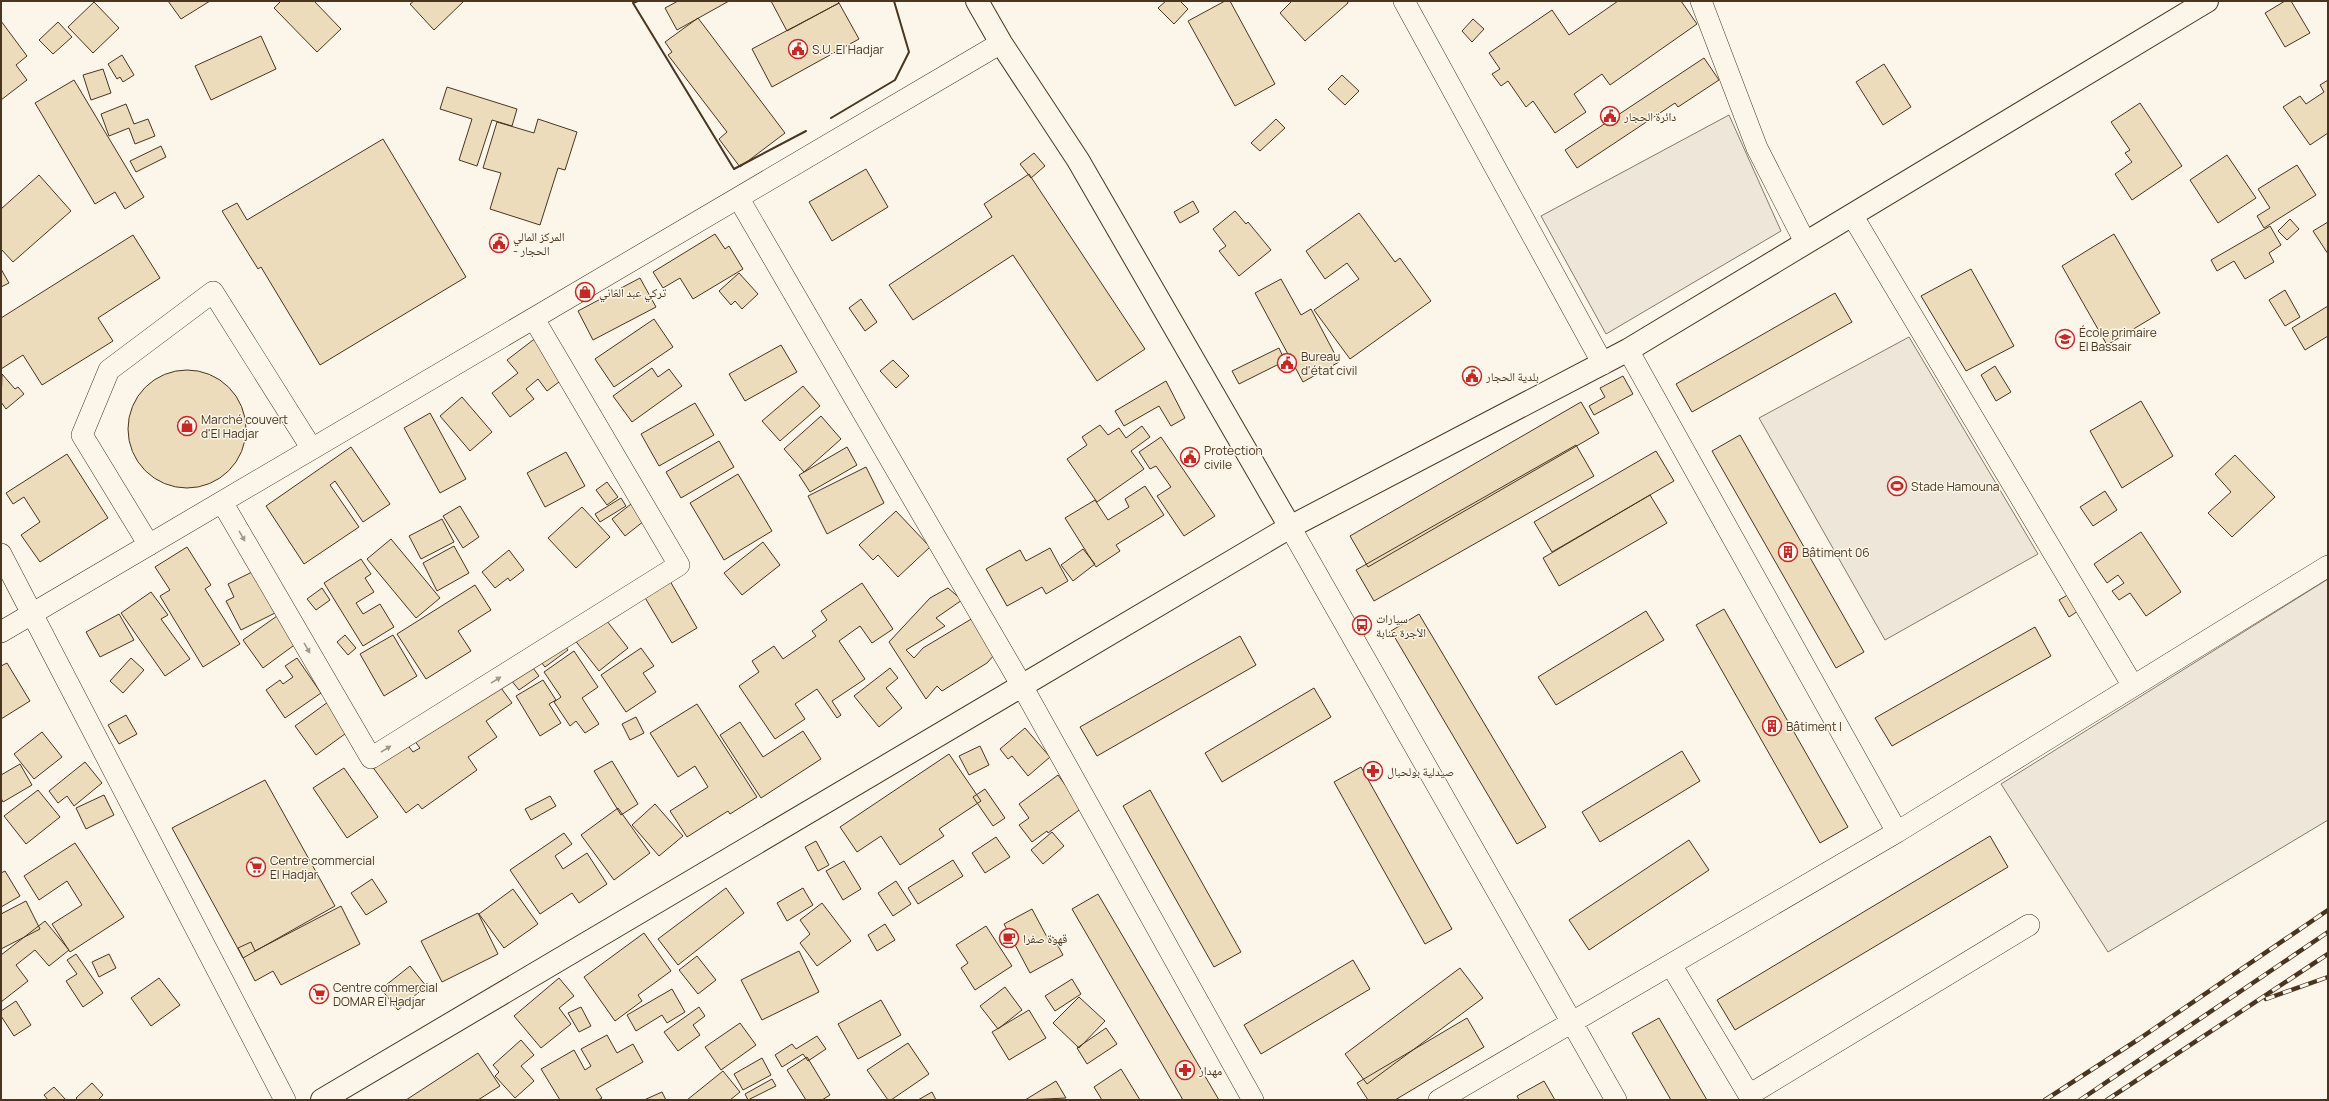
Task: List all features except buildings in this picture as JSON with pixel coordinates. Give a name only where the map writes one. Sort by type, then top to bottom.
[{"type":"main road","points":[[977,1],[1001,43],[1078,160],[1290,527]]},
{"type":"main road","points":[[322,1100],[1290,527],[1628,350],[2207,1]]},
{"type":"street","points":[[1404,1],[1603,364]]},
{"type":"street","points":[[1701,1],[1757,148],[1806,242]]},
{"type":"street","points":[[1,632],[739,199],[1001,43]]},
{"type":"street","points":[[739,199],[1022,686],[1253,1100]]},
{"type":"street","points":[[1852,215],[2133,686]]},
{"type":"street","points":[[150,545],[82,435],[110,370],[213,292],[312,449]]},
{"type":"street","points":[[222,502],[372,758],[679,565],[534,319]]},
{"type":"street","points":[[1628,350],[1897,832]]},
{"type":"street","points":[[1290,527],[1571,1024],[1616,1100]]},
{"type":"street","points":[[1,554],[285,1100]]},
{"type":"street","points":[[1439,1100],[1897,832],[2328,566]]},
{"type":"street","points":[[1671,965],[1749,1095],[2029,925]]},
{"type":"shaded area","points":[[1729,115],[1781,231],[1606,334],[1541,216]]},
{"type":"shaded area","name":"Stade Hamouna","points":[[1909,337],[2038,554],[1885,640],[1759,418]]},
{"type":"shaded area","points":[[2328,579],[2328,820],[2108,952],[2001,784]]},
{"type":"railway","points":[[2045,1100],[2139,1039],[2328,910]]},
{"type":"railway","points":[[2080,1100],[2328,932]]},
{"type":"railway","points":[[2107,1100],[2328,954]]},
{"type":"railway","points":[[2266,999],[2328,977]]},
{"type":"wall","points":[[638,1],[633,3],[734,169],[806,131]]},
{"type":"wall","points":[[831,118],[895,80],[909,52],[894,1]]},
{"type":"place","name":"S.U. El Hadjar","points":[[798,49]]},
{"type":"place","name":"دائرة الحجار","points":[[1610,116]]},
{"type":"place","name":"المركز المالي - الحجار","points":[[499,243]]},
{"type":"place","name":"تركي عبد الغاني","points":[[585,292]]},
{"type":"place","name":"École primaire El Bassair","points":[[2065,339]]},
{"type":"place","name":"Bureau d'état civil","points":[[1287,363]]},
{"type":"place","name":"بلدية الحجار","points":[[1472,376]]},
{"type":"place","name":"Marché couvert d'El Hadjar","points":[[187,426]]},
{"type":"place","name":"Protection civile","points":[[1190,457]]},
{"type":"place","name":"Stade Hamouna","points":[[1897,486]]},
{"type":"place","name":"Bâtiment 06","points":[[1788,552]]},
{"type":"place","name":"سيارات الأجرة عنابة","points":[[1362,625]]},
{"type":"place","name":"Bâtiment I","points":[[1772,726]]},
{"type":"place","name":"صيدلية بولحبال","points":[[1373,771]]},
{"type":"place","name":"Centre commercial El Hadjar","points":[[256,867]]},
{"type":"place","name":"قهوة صفرا","points":[[1009,938]]},
{"type":"place","name":"Centre commercial DOMAR El Hadjar","points":[[319,994]]},
{"type":"place","name":"مهدار","points":[[1185,1070]]}]
